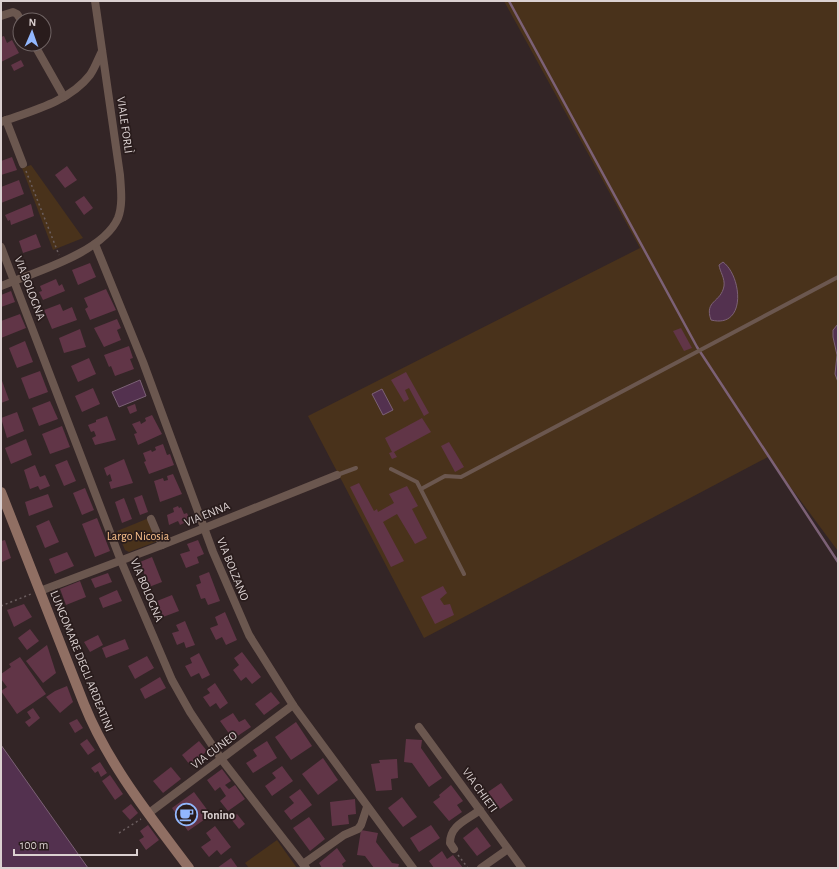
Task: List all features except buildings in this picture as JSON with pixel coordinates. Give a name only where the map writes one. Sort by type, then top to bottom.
[{"type":"main road","name":"LUNGOMARE DEGLI ARDEATINI","points":[[1,492],[85,708],[99,738],[115,765],[189,868]]},
{"type":"street","name":"VIALE FORLÌ","points":[[1,286],[61,261],[95,244],[115,223],[121,203],[120,175],[95,1]]},
{"type":"street","points":[[1,16],[12,12]]},
{"type":"street","points":[[24,164],[4,121],[64,97],[89,76],[102,51]]},
{"type":"street","points":[[39,52],[64,97]]},
{"type":"street","name":"VIA BOLZANO","points":[[95,244],[143,362],[204,528],[248,635],[293,705],[413,868]]},
{"type":"street","name":"VIA BOLOGNA","points":[[1,247],[122,560],[172,680],[190,712],[222,760],[305,866]]},
{"type":"street","name":"VIA ENNA","points":[[40,591],[162,545],[337,475]]},
{"type":"street","points":[[151,519],[162,545]]},
{"type":"street","name":"VIA CUNEO","points":[[149,813],[222,760],[293,705]]},
{"type":"street","name":"VIA CHIETI","points":[[419,727],[522,868]]},
{"type":"street","points":[[305,866],[344,835],[358,829],[361,825],[367,807]]},
{"type":"street","points":[[454,849],[450,843],[454,828],[457,824],[468,820],[480,810]]},
{"type":"street","points":[[481,868],[508,849]]},
{"type":"lane","points":[[421,489],[445,476],[461,477],[838,277]]},
{"type":"lane","points":[[337,475],[356,468]]},
{"type":"lane","points":[[391,469],[417,482],[464,574]]},
{"type":"path","points":[[24,164],[61,261]]},
{"type":"path","points":[[1,606],[40,591]]},
{"type":"path","points":[[119,833],[149,813]]},
{"type":"path","points":[[454,849],[468,868]]},
{"type":"green space","points":[[504,1],[838,1],[838,551],[768,457],[424,638],[308,416],[640,248]]},
{"type":"green space","points":[[31,165],[83,238],[53,250],[22,168]]},
{"type":"green space","name":"Largo Nicosia","points":[[149,518],[158,541],[129,552],[125,550],[117,531]]},
{"type":"green space","points":[[277,840],[297,868],[249,868],[245,863]]},
{"type":"shaded area","points":[[723,262],[734,278],[738,300],[736,309],[731,317],[723,321],[711,320],[709,313],[711,305],[720,296],[724,286],[724,280],[719,265]]},
{"type":"shaded area","points":[[838,324],[838,382],[835,374],[837,355],[833,330]]},
{"type":"shaded area","points":[[140,380],[146,396],[119,407],[112,392]]},
{"type":"shaded area","points":[[382,389],[393,410],[383,415],[372,394]]},
{"type":"shaded area","points":[[1,745],[88,868],[1,868]]},
{"type":"waterway","points":[[509,1],[697,347],[838,562]]},
{"type":"place","name":"Tonino","points":[[187,815]]}]
